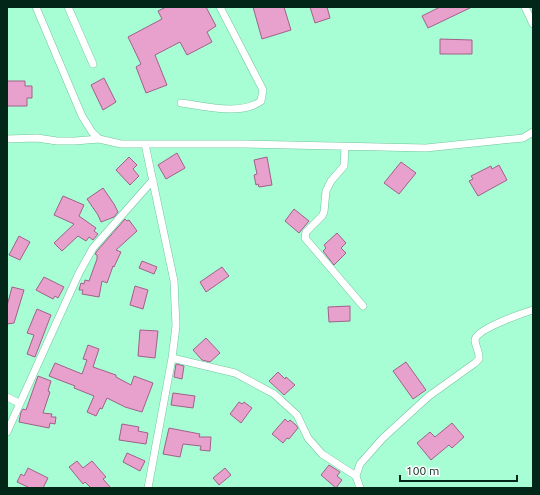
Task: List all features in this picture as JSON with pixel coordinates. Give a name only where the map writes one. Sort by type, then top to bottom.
[{"type":"street","points":[[36,7],[82,116],[98,139]]},
{"type":"street","points":[[68,7],[93,64]]},
{"type":"street","points":[[181,103],[227,110],[254,106],[261,101],[263,90],[220,7]]},
{"type":"street","points":[[525,7],[533,24]]},
{"type":"street","points":[[7,139],[37,138],[57,141],[98,139],[121,144],[244,144],[426,148],[523,138],[533,132]]},
{"type":"street","points":[[144,144],[174,281],[176,326],[172,358],[148,488]]},
{"type":"street","points":[[345,147],[344,166],[330,181],[326,191],[324,212],[306,232],[305,238],[363,306]]},
{"type":"street","points":[[7,432],[79,273],[94,248],[153,180]]},
{"type":"street","points":[[360,488],[356,476],[360,464],[383,438],[429,396],[479,359],[475,340],[477,336],[486,329],[533,310]]},
{"type":"street","points":[[172,358],[235,373],[274,394],[298,415],[308,438],[322,454],[356,476]]},
{"type":"street","points":[[7,397],[19,403]]},
{"type":"building","points":[[166,7],[206,7],[216,26],[207,32],[212,42],[187,55],[180,42],[155,55],[167,85],[146,93],[136,67],[141,64],[128,37],[162,19],[158,11]]},
{"type":"building","points":[[253,7],[284,7],[291,30],[262,39]]},
{"type":"building","points":[[310,7],[327,7],[330,18],[315,23]]},
{"type":"building","points":[[440,7],[472,7],[428,28],[422,16]]},
{"type":"building","points":[[440,39],[472,40],[472,54],[440,54]]},
{"type":"building","points":[[104,78],[116,102],[103,110],[91,85]]},
{"type":"building","points":[[7,81],[25,81],[25,86],[32,86],[32,98],[27,98],[27,106],[7,106]]},
{"type":"building","points":[[177,153],[185,168],[166,179],[158,165]]},
{"type":"building","points":[[129,157],[137,165],[133,169],[139,176],[130,185],[116,170]]},
{"type":"building","points":[[267,157],[272,185],[259,187],[258,184],[256,185],[254,175],[257,174],[254,160]]},
{"type":"building","points":[[401,162],[416,173],[399,194],[384,183]]},
{"type":"building","points":[[499,165],[507,180],[478,196],[469,181],[473,179],[471,176],[491,166],[492,169]]},
{"type":"building","points":[[103,188],[118,212],[114,217],[101,222],[87,199]]},
{"type":"building","points":[[63,196],[84,205],[79,216],[96,228],[94,231],[98,234],[93,240],[89,237],[86,241],[78,236],[62,251],[54,243],[74,224],[54,215]]},
{"type":"building","points":[[294,209],[309,221],[299,233],[285,221]]},
{"type":"building","points":[[125,219],[127,221],[129,220],[137,231],[116,250],[121,252],[114,267],[113,266],[107,283],[102,281],[99,297],[82,294],[83,290],[79,290],[81,283],[84,284],[85,280],[89,281],[97,259],[97,255],[95,254]]},
{"type":"building","points":[[337,233],[346,243],[341,248],[346,253],[334,265],[323,251],[326,248],[324,245]]},
{"type":"building","points":[[19,236],[30,242],[20,260],[9,255]]},
{"type":"building","points":[[142,261],[157,267],[154,274],[139,268]]},
{"type":"building","points":[[222,267],[229,276],[206,292],[200,282]]},
{"type":"building","points":[[44,277],[64,287],[58,298],[55,296],[53,299],[36,290]]},
{"type":"building","points":[[135,286],[148,290],[143,309],[130,305]]},
{"type":"building","points":[[12,287],[24,290],[14,323],[7,324],[7,306]]},
{"type":"building","points":[[350,306],[350,321],[329,322],[328,307]]},
{"type":"building","points":[[37,309],[51,315],[35,357],[27,354],[34,335],[27,333]]},
{"type":"building","points":[[140,330],[158,331],[155,358],[138,356]]},
{"type":"building","points":[[206,338],[220,353],[210,362],[202,360],[193,350]]},
{"type":"building","points":[[88,345],[99,349],[93,367],[116,375],[116,377],[131,385],[134,376],[153,383],[142,412],[125,407],[107,398],[102,409],[100,408],[96,416],[87,412],[94,396],[74,388],[75,386],[49,376],[55,363],[82,374],[87,360],[83,359]]},
{"type":"building","points":[[406,362],[426,390],[413,399],[393,371]]},
{"type":"building","points":[[176,364],[184,366],[182,379],[174,377]]},
{"type":"building","points":[[278,372],[285,379],[286,377],[295,385],[284,395],[269,381]]},
{"type":"building","points":[[38,376],[51,381],[48,391],[50,392],[43,413],[52,414],[51,417],[56,417],[55,424],[50,423],[49,428],[19,422],[21,412],[23,409],[26,410]]},
{"type":"building","points":[[173,393],[195,396],[193,408],[171,405]]},
{"type":"building","points":[[239,402],[242,404],[244,402],[252,408],[241,423],[230,414]]},
{"type":"building","points":[[285,419],[288,422],[290,420],[298,428],[289,439],[287,438],[283,443],[272,434]]},
{"type":"building","points":[[452,423],[464,437],[452,448],[449,445],[431,460],[417,443],[430,432],[435,437]]},
{"type":"building","points":[[122,424],[139,427],[138,431],[148,433],[146,444],[119,440]]},
{"type":"building","points":[[169,428],[200,434],[199,437],[211,437],[210,451],[200,450],[201,446],[183,444],[180,457],[163,454]]},
{"type":"building","points":[[127,453],[145,461],[140,471],[123,462]]},
{"type":"building","points":[[77,461],[83,468],[92,461],[106,477],[103,479],[111,488],[91,488],[85,482],[83,484],[69,467]]},
{"type":"building","points":[[329,465],[340,472],[337,476],[342,480],[336,488],[321,475]]},
{"type":"building","points":[[28,468],[48,478],[43,488],[30,488],[17,482],[21,474],[24,476]]},
{"type":"building","points":[[225,468],[231,475],[219,485],[213,478]]}]
